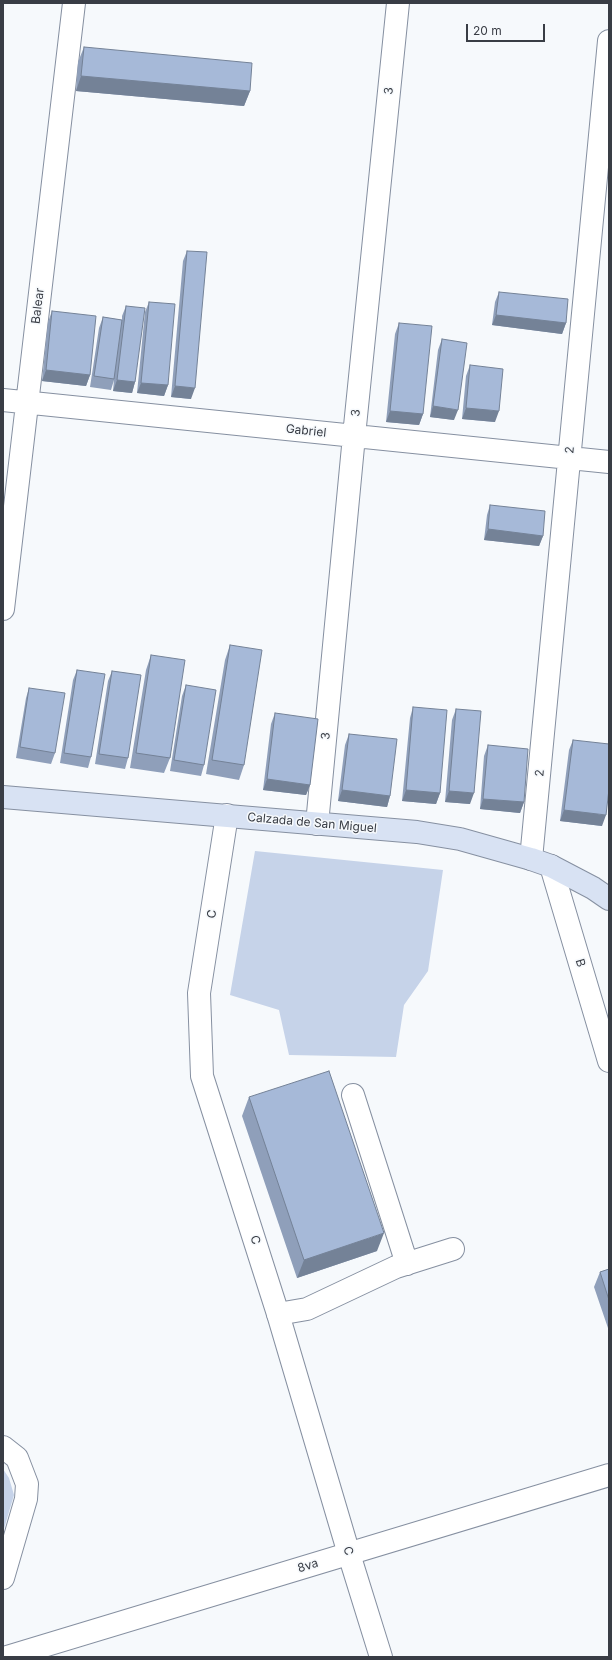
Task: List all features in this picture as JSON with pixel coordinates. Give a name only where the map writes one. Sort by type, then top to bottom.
[{"type":"main road","name":"Calzada de San Miguel","points":[[3,797],[417,832],[460,838],[541,862],[593,888],[609,899]]},
{"type":"street","name":"Balear","points":[[3,609],[74,3]]},
{"type":"street","name":"3","points":[[317,824],[354,436],[398,3]]},
{"type":"street","name":"2","points":[[541,862],[569,458],[609,41]]},
{"type":"street","name":"Gabriel","points":[[3,400],[609,462]]},
{"type":"street","name":"C","points":[[227,815],[199,993],[202,1076],[278,1314],[348,1554],[381,1657]]},
{"type":"street","name":"B","points":[[541,862],[609,1061]]},
{"type":"street","points":[[353,1095],[407,1264]]},
{"type":"street","points":[[278,1314],[307,1309],[396,1267],[453,1250]]},
{"type":"street","points":[[3,1446],[17,1458],[27,1484],[26,1498],[3,1578]]},
{"type":"street","name":"8va","points":[[7,1657],[609,1475]]},
{"type":"shaded area","points":[[255,851],[443,870],[428,971],[404,1005],[396,1057],[289,1055],[279,1010],[230,995]]},
{"type":"shaded area","points":[[3,1469],[9,1478],[14,1495],[3,1532]]},
{"type":"building","points":[[84,47],[252,63],[250,91],[81,76]]},
{"type":"building","points":[[187,251],[207,252],[195,388],[175,386]]},
{"type":"building","points":[[499,292],[568,299],[566,323],[496,315]]},
{"type":"building","points":[[149,302],[175,304],[168,385],[141,383]]},
{"type":"building","points":[[126,306],[145,308],[135,382],[117,380]]},
{"type":"building","points":[[52,311],[96,316],[90,375],[46,370]]},
{"type":"building","points":[[103,317],[122,320],[114,379],[94,376]]},
{"type":"building","points":[[399,323],[432,326],[423,414],[390,411]]},
{"type":"building","points":[[442,339],[467,343],[458,410],[433,406]]},
{"type":"building","points":[[470,365],[503,369],[499,411],[466,408]]},
{"type":"building","points":[[490,505],[545,511],[543,536],[488,529]]},
{"type":"building","points":[[230,645],[262,650],[244,765],[212,760]]},
{"type":"building","points":[[151,655],[185,660],[170,758],[136,753]]},
{"type":"building","points":[[77,670],[105,674],[91,757],[64,753]]},
{"type":"building","points":[[112,671],[141,675],[128,758],[99,754]]},
{"type":"building","points":[[186,685],[216,690],[204,765],[174,760]]},
{"type":"building","points":[[29,688],[65,693],[55,753],[20,747]]},
{"type":"building","points":[[413,707],[447,710],[440,793],[406,790]]},
{"type":"building","points":[[456,709],[481,711],[474,793],[449,791]]},
{"type":"building","points":[[275,713],[318,719],[310,785],[267,779]]},
{"type":"building","points":[[349,734],[397,739],[390,796],[342,790]]},
{"type":"building","points":[[573,740],[609,744],[609,789],[606,815],[564,810]]},
{"type":"building","points":[[488,745],[528,749],[524,802],[483,799]]},
{"type":"building","points":[[329,1071],[384,1233],[304,1260],[249,1097]]},
{"type":"building","points":[[609,1269],[609,1300],[600,1272]]}]
